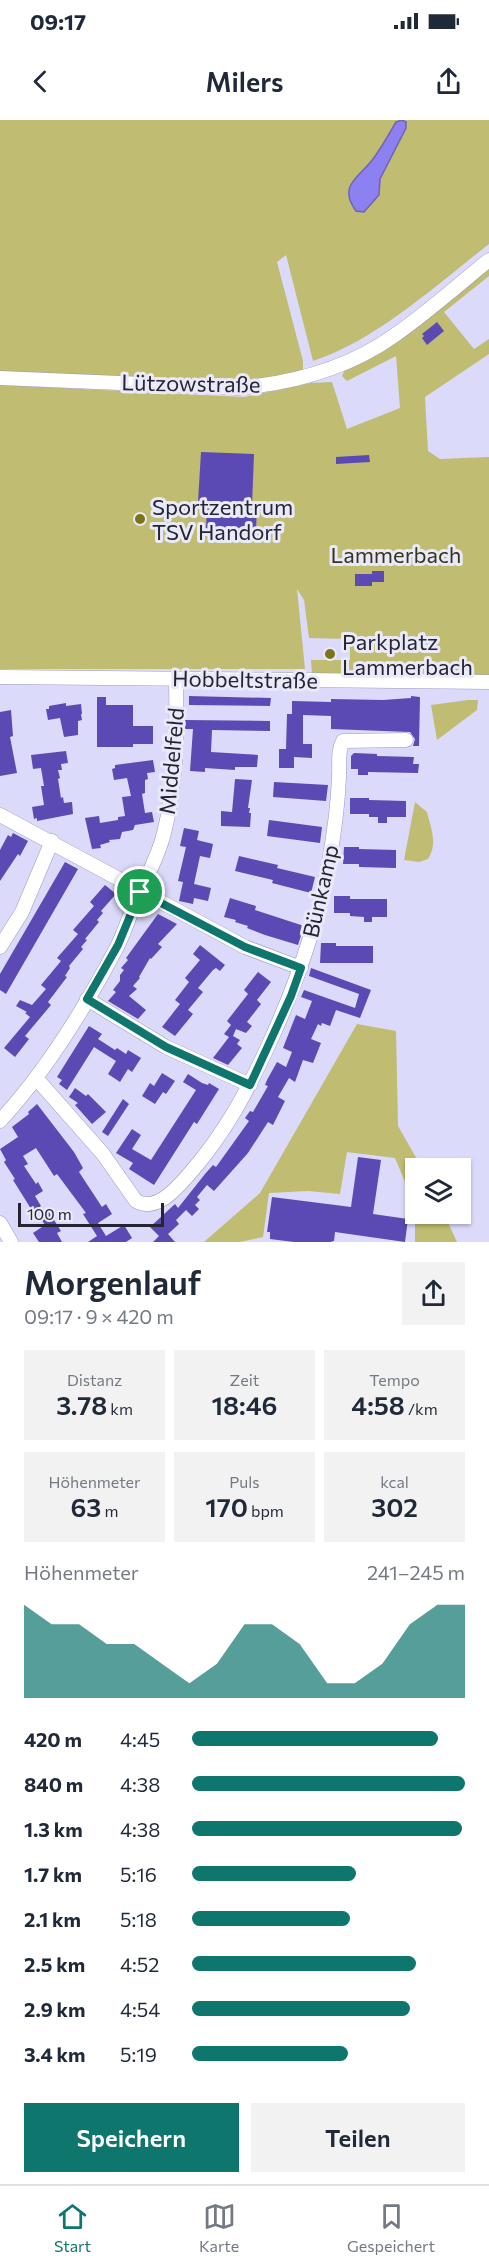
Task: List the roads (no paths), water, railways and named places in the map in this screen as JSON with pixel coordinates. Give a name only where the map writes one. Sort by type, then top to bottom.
[{"type":"street","name":"Lützowstraße","points":[[0,378],[239,388],[267,386],[313,375],[351,361],[394,336],[489,260]]},
{"type":"street","name":"Hobbeltstraße","points":[[0,677],[489,682]]},
{"type":"street","name":"Middelfeld","points":[[0,1121],[36,1078],[87,999],[118,945],[154,865],[164,834],[173,788],[176,752],[176,678]]},
{"type":"street","name":"Bünkamp","points":[[36,1078],[103,1154],[136,1201],[143,1205],[160,1201],[190,1172],[225,1129],[250,1085],[291,996],[316,920],[329,861],[339,783],[339,748],[343,741],[406,740]]},
{"type":"street","points":[[0,815],[245,947],[301,968]]},
{"type":"street","points":[[0,947],[22,912],[52,841]]},
{"type":"street","points":[[87,999],[166,1047],[250,1085]]},
{"type":"street","points":[[0,1223],[11,1242]]},
{"type":"place","name":"Sportzentrum TSV Handorf","points":[[140,519]]},
{"type":"place","name":"Parkplatz Lammerbach","points":[[330,654]]},
{"type":"park label","name":"Lammerbach","points":[[396,554]]}]
